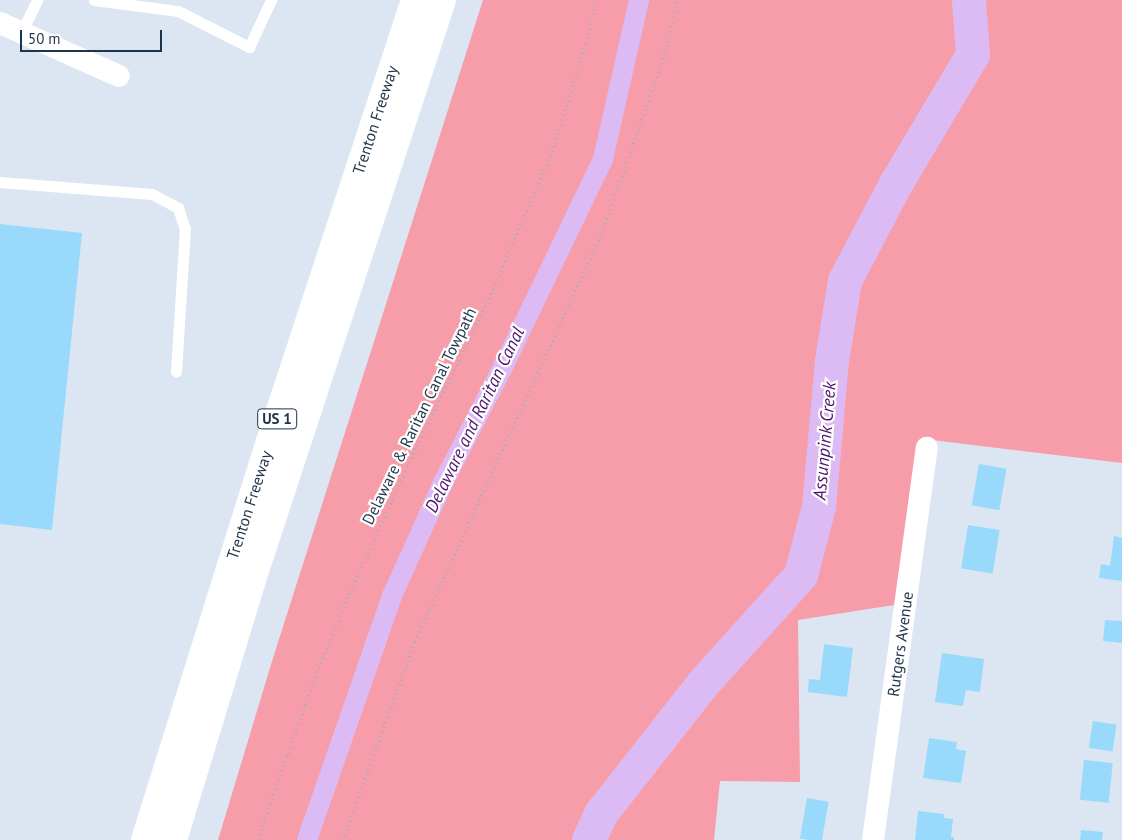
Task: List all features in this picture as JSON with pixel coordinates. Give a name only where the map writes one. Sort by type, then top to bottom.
[{"type":"highway","name":"Trenton Freeway","points":[[145,840],[270,441],[414,0]]},
{"type":"highway","name":"Trenton Freeway","points":[[173,840],[251,583],[442,0]]},
{"type":"street","points":[[0,23],[119,76]]},
{"type":"street","name":"Rutgers Avenue","points":[[873,840],[927,448]]},
{"type":"lane","points":[[21,33],[37,0]]},
{"type":"lane","points":[[94,0],[178,11],[249,47],[271,0]]},
{"type":"lane","points":[[0,182],[152,194],[178,208],[185,229],[176,372]]},
{"type":"path","name":"Delaware & Raritan Canal Towpath","points":[[259,840],[265,818],[317,672],[347,599],[417,446],[487,303],[555,144],[588,34],[596,0]]},
{"type":"path","points":[[344,840],[415,641],[602,233],[664,56],[678,0]]},
{"type":"shaded area","points":[[483,0],[1122,0],[1122,463],[932,440],[894,605],[798,620],[800,782],[720,781],[714,840],[218,840],[273,658]]},
{"type":"building","points":[[0,224],[82,233],[52,530],[0,524]]},
{"type":"building","points":[[979,464],[1007,469],[999,510],[972,505]]},
{"type":"building","points":[[968,525],[1000,530],[993,573],[961,568]]},
{"type":"building","points":[[1114,536],[1122,538],[1122,581],[1099,578],[1101,564],[1110,566]]},
{"type":"building","points":[[1105,620],[1122,621],[1122,643],[1103,641]]},
{"type":"building","points":[[824,644],[853,648],[847,697],[808,692],[809,679],[820,680]]},
{"type":"building","points":[[942,653],[984,659],[980,692],[966,690],[963,706],[935,702]]},
{"type":"building","points":[[1093,721],[1117,725],[1112,751],[1089,748]]},
{"type":"building","points":[[929,738],[957,742],[956,749],[966,751],[961,783],[923,778]]},
{"type":"building","points":[[1084,760],[1113,763],[1109,803],[1080,800]]},
{"type":"building","points":[[807,798],[829,802],[822,840],[800,838]]},
{"type":"building","points":[[918,811],[944,814],[944,818],[953,819],[951,837],[954,837],[954,840],[915,840]]},
{"type":"building","points":[[1081,830],[1103,832],[1102,840],[1080,840]]},
{"type":"waterway","name":"Delaware and Raritan Canal","points":[[307,840],[392,596],[443,483],[503,367],[603,159],[639,0]]},
{"type":"waterway","name":"Assunpink Creek","points":[[589,840],[601,814],[703,684],[801,575],[819,507],[832,361],[845,281],[896,184],[973,55],[969,0]]}]
